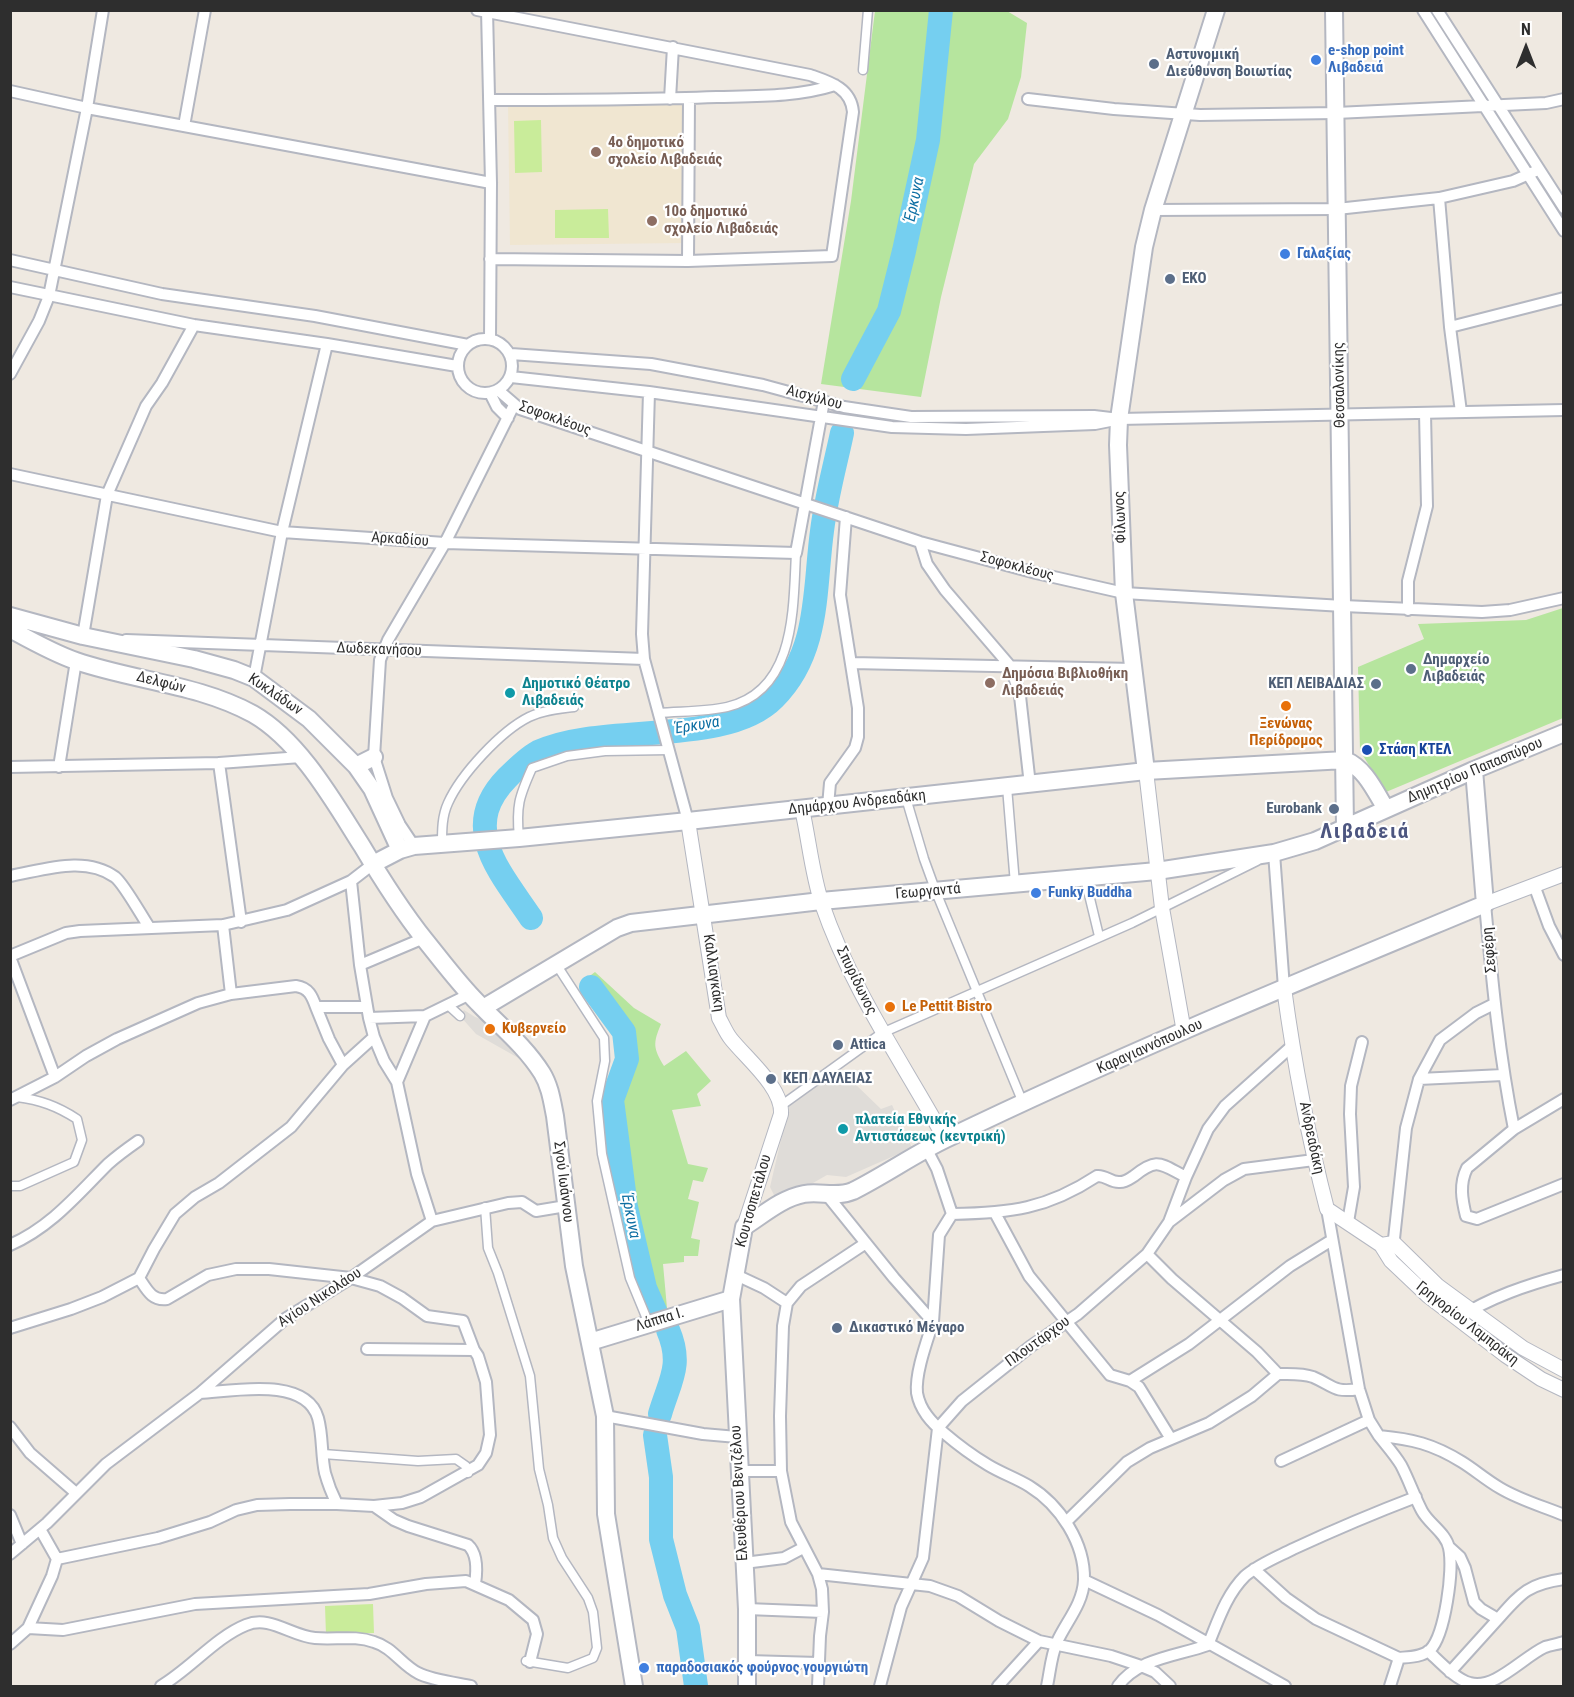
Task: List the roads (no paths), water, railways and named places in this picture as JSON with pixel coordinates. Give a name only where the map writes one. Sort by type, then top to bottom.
[{"type":"main road","name":"Φίλωνος","points":[[1146,771],[1124,593],[1119,419],[1144,247],[1153,210],[1216,10]]},
{"type":"main road","name":"Θεσσαλονίκης","points":[[1334,10],[1346,760],[1345,828]]},
{"type":"main road","points":[[10,616],[83,636]]},
{"type":"main road","name":"Δελφών","points":[[10,629],[46,649],[76,661],[228,702],[255,716],[301,756]]},
{"type":"main road","name":"Κυκλάδων","points":[[83,636],[194,659],[254,678],[309,718],[356,766],[407,848]]},
{"type":"main road","name":"Δημητρίου Παπασπύρου","points":[[1386,809],[1563,733]]},
{"type":"main road","name":"Σγού Ιωάννου","points":[[301,756],[325,786],[373,864],[424,938],[470,994],[529,1054],[543,1075],[550,1093],[574,1266],[605,1416],[606,1514],[634,1686]]},
{"type":"main road","points":[[356,766],[374,757]]},
{"type":"main road","points":[[1346,760],[1362,770],[1386,809]]},
{"type":"main road","name":"Δημάρχου Ανδρεαδάκη","points":[[373,864],[407,848],[442,844],[688,821],[1146,771],[1346,760]]},
{"type":"main road","name":"Σεφέρη","points":[[1474,770],[1485,904]]},
{"type":"main road","name":"Γεωργαντά","points":[[483,1008],[617,928],[631,922],[821,901],[1156,871],[1274,853],[1315,841],[1386,809]]},
{"type":"main road","name":"Καραγιαννόπουλου","points":[[744,1227],[786,1200],[807,1193],[827,1195],[851,1192],[945,1139],[1023,1103],[1284,988],[1485,904]]},
{"type":"main road","name":"Κουτσοπετάλου","points":[[731,1299],[744,1227]]},
{"type":"main road","name":"Λάππα Ι.","points":[[590,1342],[731,1299]]},
{"type":"main road","name":"Ελευθέριου Βενιζέλου","points":[[731,1299],[747,1609],[747,1686]]},
{"type":"street","points":[[10,374],[39,321],[49,296],[87,108],[103,10]]},
{"type":"street","points":[[184,126],[205,10]]},
{"type":"street","points":[[863,70],[868,10]]},
{"type":"street","points":[[1423,10],[1563,231]]},
{"type":"street","points":[[1437,10],[1563,208]]},
{"type":"street","points":[[490,259],[688,261],[832,256],[853,112],[852,101],[835,85],[810,75],[484,11],[491,183],[490,259],[490,339]]},
{"type":"street","points":[[670,99],[673,47]]},
{"type":"street","points":[[489,100],[670,99],[788,94],[816,91],[835,85]]},
{"type":"street","points":[[10,91],[87,108],[491,183]]},
{"type":"street","points":[[688,261],[690,98]]},
{"type":"street","points":[[1028,99],[1183,114],[1336,113],[1499,106],[1563,99]]},
{"type":"street","points":[[1153,210],[1337,209],[1439,198],[1513,181],[1538,170]]},
{"type":"street","points":[[1439,198],[1450,327],[1461,412]]},
{"type":"street","points":[[10,260],[162,294],[315,316],[468,345]]},
{"type":"street","points":[[10,287],[194,325],[458,366]]},
{"type":"street","points":[[1450,327],[1563,298]]},
{"type":"street","points":[[83,636],[106,495],[146,406],[162,383],[194,325]]},
{"type":"street","points":[[478,339],[490,339],[498,342],[511,354],[513,366],[511,377],[503,387],[480,393],[468,388],[460,378],[458,366],[460,354],[478,339]]},
{"type":"street","points":[[254,678],[282,532],[327,344]]},
{"type":"street","name":"Αισχύλου","points":[[511,354],[651,364],[763,385],[862,411],[910,417],[1094,416],[1119,419],[1563,410]]},
{"type":"street","name":"Αισχύλου","points":[[511,377],[649,392],[892,427],[966,429],[1095,424],[1119,419]]},
{"type":"street","name":"Σοφοκλέους","points":[[494,391],[520,409],[920,542],[1036,573],[1124,593],[1408,610],[1497,611],[1523,608],[1563,598]]},
{"type":"street","name":"Σοφοκλέους","points":[[494,391],[497,407],[508,418]]},
{"type":"street","points":[[649,392],[642,634],[644,659],[688,821]]},
{"type":"street","points":[[659,717],[729,706],[745,700],[764,687],[778,666],[790,634],[796,553],[824,401]]},
{"type":"street","points":[[407,848],[374,757],[376,705],[382,650],[445,543],[514,405]]},
{"type":"street","points":[[1408,610],[1408,581],[1427,506],[1425,413]]},
{"type":"street","name":"Αρκαδίου","points":[[10,474],[282,532],[445,543],[796,553]]},
{"type":"street","points":[[828,806],[830,783],[855,748],[858,737],[858,708],[840,595],[843,516]]},
{"type":"street","points":[[920,542],[927,564],[945,590],[1011,667],[1020,696],[1030,784]]},
{"type":"street","name":"Δωδεκανήσου","points":[[116,643],[130,639],[644,659]]},
{"type":"street","points":[[59,767],[76,661]]},
{"type":"street","points":[[852,663],[1134,669]]},
{"type":"street","points":[[442,844],[442,820],[448,803],[460,783],[490,746],[527,717],[551,710],[574,707]]},
{"type":"street","points":[[519,838],[517,811],[523,787],[532,768],[567,756],[605,751],[669,750]]},
{"type":"street","points":[[10,766],[219,763],[301,756]]},
{"type":"street","points":[[219,763],[241,922]]},
{"type":"street","name":"Φίλωνος","points":[[1146,771],[1156,871],[1184,1032]]},
{"type":"street","points":[[1007,787],[1015,885]]},
{"type":"street","points":[[906,798],[936,892],[1023,1103]]},
{"type":"street","name":"Σπυρίδωνος","points":[[802,809],[821,901],[839,949],[882,1033],[945,1139]]},
{"type":"street","name":"Καλλιαγκάκη","points":[[688,821],[719,1018],[729,1037],[776,1092],[782,1105]]},
{"type":"street","points":[[782,1105],[882,1033],[1162,908],[1274,853]]},
{"type":"street","name":"Ανδρεαδάκη","points":[[1274,853],[1284,988],[1292,1046],[1314,1160],[1327,1209],[1359,1389],[1368,1420],[1400,1464],[1423,1512],[1460,1557],[1466,1568],[1474,1602],[1498,1619]]},
{"type":"street","points":[[55,1077],[10,956],[66,933],[223,925],[241,922],[287,910],[351,881],[373,864]]},
{"type":"street","points":[[10,876],[66,866],[91,865],[116,878],[149,927]]},
{"type":"street","name":"Καραγιαννόπουλου","points":[[1485,904],[1563,874]]},
{"type":"street","points":[[1085,878],[1099,936]]},
{"type":"street","points":[[351,881],[360,965],[368,1013],[374,1037],[384,1061],[397,1082],[417,1174],[432,1221],[507,1203],[522,1202],[539,1211],[566,1206]]},
{"type":"street","points":[[1534,885],[1563,955]]},
{"type":"street","name":"Σεφέρη","points":[[1485,904],[1503,1075],[1514,1129]]},
{"type":"street","points":[[223,925],[231,993]]},
{"type":"street","points":[[360,965],[424,938]]},
{"type":"street","points":[[556,964],[604,1038],[605,1061],[597,1101],[602,1154],[630,1278],[649,1324]]},
{"type":"street","points":[[14,1098],[55,1077],[117,1039],[198,1003],[231,993],[296,986],[310,993],[325,1031],[343,1065]]},
{"type":"street","points":[[316,1007],[425,1016],[470,994]]},
{"type":"street","points":[[1388,1244],[1406,1128],[1419,1079],[1440,1040],[1476,1013],[1494,1004]]},
{"type":"street","points":[[448,1005],[460,1016]]},
{"type":"street","points":[[397,1082],[425,1016]]},
{"type":"street","points":[[10,1328],[71,1309],[140,1278],[175,1214],[291,1127],[343,1065],[374,1037]]},
{"type":"street","points":[[1348,1222],[1354,1187],[1351,1086],[1362,1042]]},
{"type":"street","name":"Πλουτάρχου","points":[[938,1428],[962,1401],[1031,1346],[1078,1314],[1147,1254],[1170,1222],[1186,1177],[1208,1128],[1225,1106],[1292,1046]]},
{"type":"street","points":[[1419,1079],[1503,1075]]},
{"type":"street","points":[[10,1186],[20,1186],[74,1161],[82,1140],[77,1119],[59,1107],[38,1100],[14,1098]]},
{"type":"street","points":[[1563,1099],[1514,1129],[1473,1162],[1463,1176],[1462,1190],[1466,1216],[1477,1219],[1563,1184]]},
{"type":"street","name":"Κουτσοπετάλου","points":[[744,1227],[782,1114],[782,1105]]},
{"type":"street","points":[[10,1245],[30,1236],[50,1222],[70,1205],[110,1162],[138,1141]]},
{"type":"street","points":[[927,1150],[937,1169],[952,1214]]},
{"type":"street","points":[[1170,1222],[1224,1180],[1244,1169],[1314,1160]]},
{"type":"street","points":[[952,1214],[995,1213],[1034,1207],[1061,1198],[1097,1176],[1103,1176],[1115,1182],[1128,1181],[1148,1165],[1154,1164],[1186,1177]]},
{"type":"street","points":[[827,1195],[933,1322]]},
{"type":"street","points":[[28,1628],[63,1630],[195,1604],[369,1594],[450,1581],[466,1581],[509,1600],[533,1620],[537,1634],[528,1662],[568,1668],[592,1658],[597,1648],[593,1612],[588,1598],[562,1558],[554,1539],[539,1469],[530,1376],[488,1248],[485,1207]]},
{"type":"street","name":"Γρηγορίου Λαμπράκη","points":[[1327,1209],[1388,1244],[1438,1286],[1523,1348],[1563,1370]]},
{"type":"street","points":[[995,1213],[1029,1276],[1110,1375],[1130,1381],[1139,1387],[1171,1439]]},
{"type":"street","points":[[952,1214],[939,1235],[933,1322],[917,1390],[920,1406],[938,1428],[956,1443],[987,1464],[1028,1485],[1045,1498],[1072,1531],[1084,1580],[1081,1596],[1056,1644],[1047,1686]]},
{"type":"street","name":"Αγίου Νικολάου","points":[[10,1554],[40,1529],[106,1464],[200,1393],[285,1319],[351,1278],[432,1221]]},
{"type":"street","points":[[1130,1381],[1222,1321],[1290,1266],[1332,1240]]},
{"type":"street","points":[[818,1686],[823,1612],[822,1590],[818,1574],[791,1522],[781,1472],[783,1326],[787,1303],[801,1286],[866,1243]]},
{"type":"street","name":"Γρηγορίου Λαμπράκη","points":[[1388,1244],[1391,1261],[1428,1296],[1504,1355],[1563,1390]]},
{"type":"street","points":[[1147,1254],[1172,1279],[1257,1352],[1278,1374]]},
{"type":"street","points":[[57,1559],[158,1539],[210,1522],[236,1510],[257,1505],[374,1506],[402,1503],[421,1497],[468,1473],[478,1465],[486,1453],[490,1435],[486,1382],[466,1324],[463,1322],[427,1316],[380,1286],[351,1278],[269,1269],[236,1269],[208,1275],[162,1300],[148,1293],[140,1278]]},
{"type":"street","points":[[734,1274],[764,1288],[787,1303]]},
{"type":"street","points":[[1458,1318],[1471,1309],[1510,1291],[1563,1275]]},
{"type":"street","points":[[367,1349],[474,1350]]},
{"type":"street","points":[[1066,1522],[1127,1462],[1150,1448],[1209,1423],[1252,1396],[1278,1374],[1312,1377],[1339,1391],[1359,1389]]},
{"type":"street","points":[[200,1393],[280,1390],[299,1395],[312,1404],[318,1418],[325,1471],[337,1504]]},
{"type":"street","points":[[605,1416],[703,1434],[737,1437]]},
{"type":"street","points":[[1281,1461],[1368,1420]]},
{"type":"street","points":[[10,1427],[30,1453],[76,1493]]},
{"type":"street","points":[[880,1686],[901,1607],[909,1584],[923,1558],[938,1428]]},
{"type":"street","points":[[1379,1436],[1413,1440],[1435,1447],[1463,1462],[1507,1492],[1563,1515]]},
{"type":"street","points":[[324,1454],[418,1461],[456,1459],[465,1466],[468,1473]]},
{"type":"street","points":[[739,1471],[781,1472]]},
{"type":"street","points":[[1208,1645],[1231,1593],[1254,1569],[1331,1530],[1416,1497]]},
{"type":"street","points":[[374,1506],[394,1520],[408,1526],[468,1545],[476,1562],[475,1584]]},
{"type":"street","points":[[10,1515],[22,1544]]},
{"type":"street","points":[[10,1644],[28,1628],[52,1576],[57,1559],[40,1529]]},
{"type":"street","points":[[1254,1569],[1286,1598],[1316,1618],[1399,1658],[1415,1657],[1428,1651],[1436,1642],[1445,1611],[1450,1563],[1449,1546]]},
{"type":"street","points":[[744,1563],[784,1558],[803,1548]]},
{"type":"street","points":[[818,1574],[930,1586],[958,1596],[999,1621],[1039,1641],[1111,1656],[1141,1666],[1155,1672],[1170,1686]]},
{"type":"street","points":[[1450,1672],[1527,1589],[1540,1583],[1563,1579]]},
{"type":"street","points":[[1084,1580],[1158,1615],[1285,1686]]},
{"type":"street","points":[[747,1609],[823,1612]]},
{"type":"street","points":[[161,1686],[238,1629],[258,1621],[269,1623],[293,1634],[315,1638],[363,1639],[376,1642],[420,1675],[471,1686]]},
{"type":"street","points":[[998,1686],[1039,1641]]},
{"type":"street","points":[[1428,1651],[1450,1672],[1469,1683],[1484,1683],[1496,1679],[1545,1647],[1563,1642]]},
{"type":"street","points":[[1118,1686],[1126,1676],[1141,1666],[1208,1645]]},
{"type":"street","points":[[1390,1686],[1399,1658]]},
{"type":"street","points":[[748,1661],[818,1663]]},
{"type":"waterway","name":"Έρκυνα","points":[[853,379],[889,311],[904,251],[928,140],[941,10]]},
{"type":"waterway","name":"Έρκυνα","points":[[531,918],[497,867],[489,850],[485,832],[486,815],[493,797],[507,778],[538,752],[565,743],[596,738],[695,729],[726,723],[753,713],[774,698],[789,680],[800,661],[807,641],[812,619],[828,494],[842,433]]},
{"type":"waterway","name":"Έρκυνα","points":[[591,987],[624,1032],[627,1059],[612,1100],[626,1207],[645,1288],[656,1313]]},
{"type":"waterway","name":"Έρκυνα","points":[[660,1414],[675,1363],[668,1330]]},
{"type":"waterway","name":"Έρκυνα","points":[[655,1435],[661,1477],[661,1539],[675,1595],[688,1628],[696,1686]]},
{"type":"place","name":"e-shop point Λιβαδειά","points":[[1316,60]]},
{"type":"place","name":"Αστυνομική Διεύθυνση Βοιωτίας","points":[[1154,64]]},
{"type":"place","name":"4ο δημοτικό σχολείο Λιβαδειάς","points":[[596,152]]},
{"type":"place","name":"10ο δημοτικό σχολείο Λιβαδειάς","points":[[652,221]]},
{"type":"place","name":"Γαλαξίας","points":[[1285,254]]},
{"type":"place","name":"EKO","points":[[1170,279]]},
{"type":"place","name":"Δημαρχείο Λιβαδειάς","points":[[1411,669]]},
{"type":"place","name":"Δημόσια Βιβλιοθήκη Λιβαδειάς","points":[[990,683]]},
{"type":"place","name":"ΚΕΠ ΛΕΙΒΑΔΙΑΣ","points":[[1376,684]]},
{"type":"place","name":"Δημοτικό Θέατρο Λιβαδειάς","points":[[510,693]]},
{"type":"place","name":"Ξενώνας Περίδρομος","points":[[1286,706]]},
{"type":"place","name":"Στάση ΚΤΕΛ","points":[[1367,750]]},
{"type":"place","name":"Eurobank","points":[[1334,809]]},
{"type":"place","name":"Funky Buddha","points":[[1036,893]]},
{"type":"place","name":"Le Pettit Bistro","points":[[890,1007]]},
{"type":"place","name":"Κυβερνείο","points":[[490,1029]]},
{"type":"place","name":"Attica","points":[[838,1045]]},
{"type":"place","name":"ΚΕΠ ΔΑΥΛΕΙΑΣ","points":[[771,1079]]},
{"type":"place","name":"πλατεία Εθνικής Αντιστάσεως (κεντρική)","points":[[843,1129]]},
{"type":"place","name":"Δικαστικό Μέγαρο","points":[[837,1328]]},
{"type":"place","name":"παραδοσιακός φούρνος γουργιώτη","points":[[644,1668]]},
{"type":"district","name":"Λιβαδειά","points":[[1365,833]]}]
